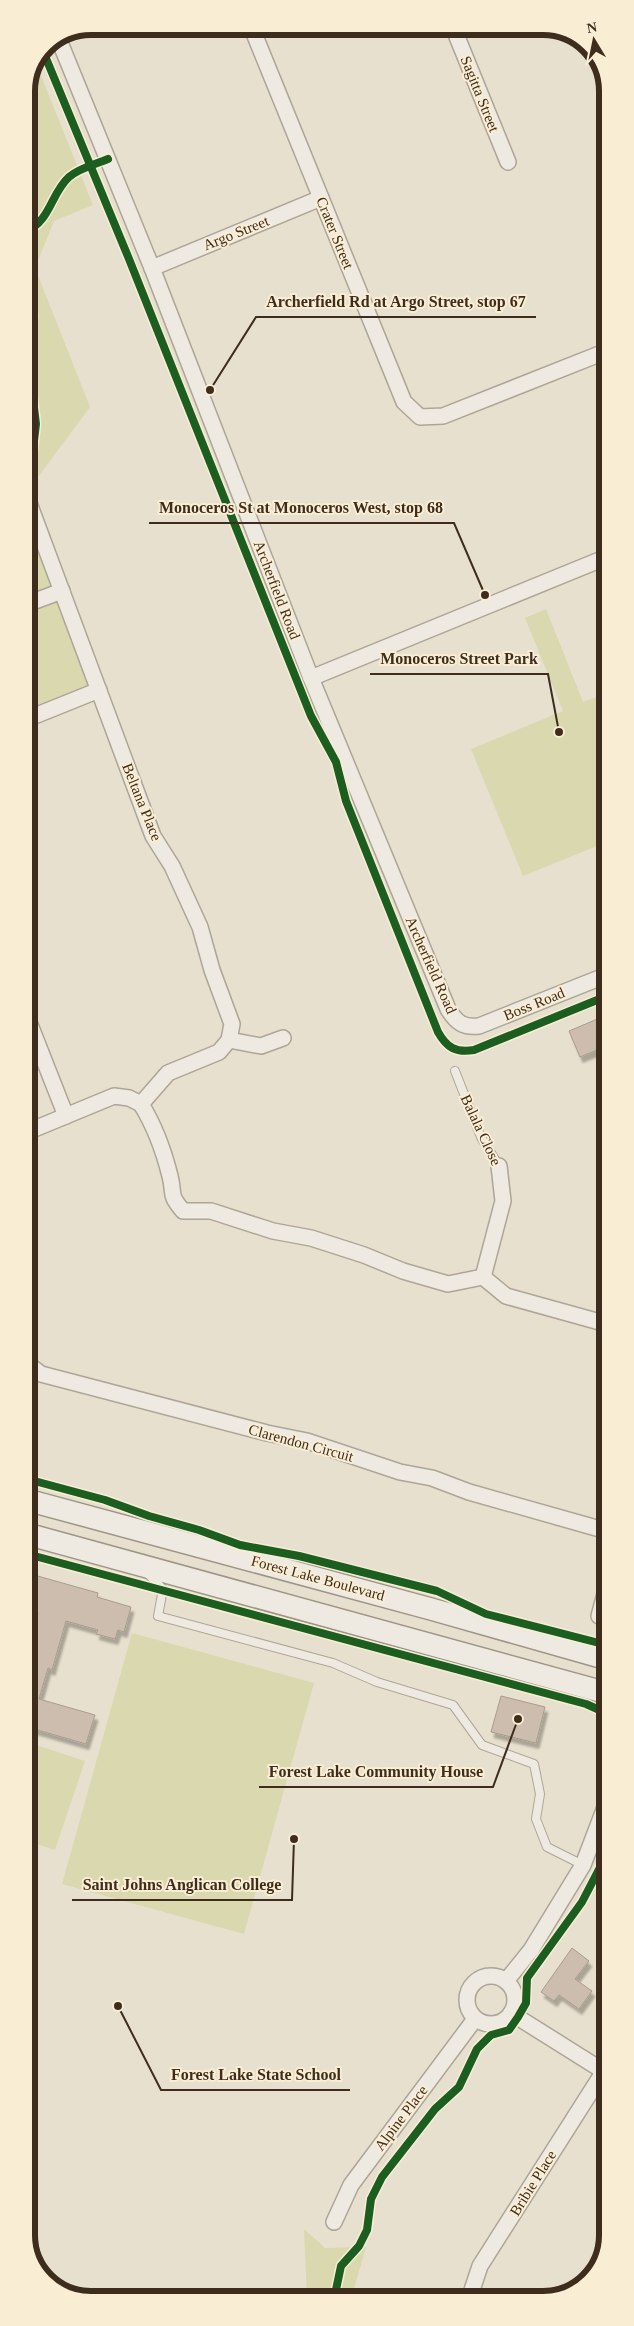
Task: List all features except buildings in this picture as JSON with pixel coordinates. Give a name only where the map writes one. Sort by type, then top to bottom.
[{"type":"main road","name":"Forest Lake Boulevard","points":[[35,1502],[431,1609],[599,1657]]},
{"type":"main road","points":[[35,1536],[599,1691]]},
{"type":"street","name":"Crater Street","points":[[255,35],[404,402],[420,417],[443,416],[599,353]]},
{"type":"street","name":"Sagitta Street","points":[[456,35],[508,162]]},
{"type":"street","name":"Archerfield Road","points":[[61,44],[152,268],[311,678],[448,1009],[461,1025]]},
{"type":"street","name":"Argo Street","points":[[152,268],[321,198]]},
{"type":"street","name":"Beltana Place","points":[[35,519],[154,836],[172,866],[200,927],[212,970],[232,1024],[229,1040]]},
{"type":"street","points":[[311,678],[599,560]]},
{"type":"street","points":[[36,601],[62,591]]},
{"type":"street","points":[[35,716],[99,690]]},
{"type":"street","name":"Boss Road","points":[[461,1025],[469,1028],[479,1026],[599,978]]},
{"type":"street","points":[[35,1037],[66,1116]]},
{"type":"street","points":[[141,1104],[168,1072],[219,1052],[229,1040],[261,1046],[283,1038]]},
{"type":"street","points":[[35,1129],[114,1096],[129,1098],[141,1104],[150,1118],[171,1178],[172,1197],[183,1211],[211,1211],[273,1231],[311,1238],[402,1271],[448,1284],[483,1278],[506,1296],[599,1322]]},
{"type":"street","name":"Balala Close","points":[[483,1278],[503,1201],[499,1166]]},
{"type":"street","name":"Clarendon Circuit","points":[[35,1370],[41,1374],[267,1433],[307,1441],[400,1472],[432,1478],[469,1492],[599,1529]]},
{"type":"street","points":[[506,1981],[531,1950],[583,1866],[599,1825]]},
{"type":"street","points":[[490,1975],[506,1981],[515,1996],[515,2005],[511,2013],[497,2024],[487,2024],[475,2019],[470,2012],[466,2000],[472,1984],[482,1977],[490,1975]]},
{"type":"street","points":[[511,2013],[599,2068]]},
{"type":"street","name":"Alpine Place","points":[[334,2222],[351,2185],[475,2019]]},
{"type":"street","name":"Bribie Place","points":[[472,2291],[480,2266],[599,2083]]},
{"type":"lane","name":"Balala Close","points":[[455,1071],[481,1137],[499,1166]]},
{"type":"lane","points":[[139,1566],[163,1589],[158,1616],[333,1663],[376,1682],[453,1705],[482,1745],[534,1764],[540,1794],[536,1819],[547,1847],[583,1866]]},
{"type":"green space","points":[[39,71],[93,205],[54,221],[35,268],[35,91]]},
{"type":"green space","points":[[35,268],[90,407],[35,481]]},
{"type":"green space","points":[[35,519],[99,690],[35,716]]},
{"type":"green space","points":[[546,609],[583,702],[599,696],[599,845],[523,876],[471,749],[563,711],[525,618]]},
{"type":"green space","points":[[132,1633],[314,1683],[244,1934],[62,1884]]},
{"type":"green space","points":[[35,1745],[85,1761],[55,1850],[35,1844]]},
{"type":"green space","points":[[304,2229],[325,2248],[366,2247],[353,2291],[307,2291]]},
{"type":"cycle path","points":[[46,59],[129,259],[311,716],[336,762],[346,801],[438,1032],[449,1046],[462,1051],[474,1050],[599,999]]},
{"type":"cycle path","points":[[35,226],[69,177],[108,159]]},
{"type":"cycle path","points":[[35,416],[35,432]]},
{"type":"cycle path","points":[[35,1481],[105,1500],[240,1545],[299,1556],[437,1591],[486,1614],[599,1643]]},
{"type":"cycle path","points":[[35,1556],[586,1704],[599,1710]]},
{"type":"cycle path","points":[[336,2291],[341,2266],[359,2246],[367,2230],[371,2199],[382,2177],[435,2109],[459,2087],[477,2049],[491,2035],[509,2030],[526,2003],[527,1978],[582,1902],[599,1869]]},
{"type":"place","name":"Archerfield Rd at Argo Street, stop 67","points":[[210,390]]},
{"type":"place","name":"Monoceros St at Monoceros West, stop 68","points":[[485,595]]},
{"type":"place","name":"Monoceros Street Park","points":[[559,732]]},
{"type":"place","name":"Forest Lake Community House","points":[[518,1719]]},
{"type":"place","name":"Saint Johns Anglican College","points":[[294,1839]]},
{"type":"place","name":"Forest Lake State School","points":[[118,2006]]}]
